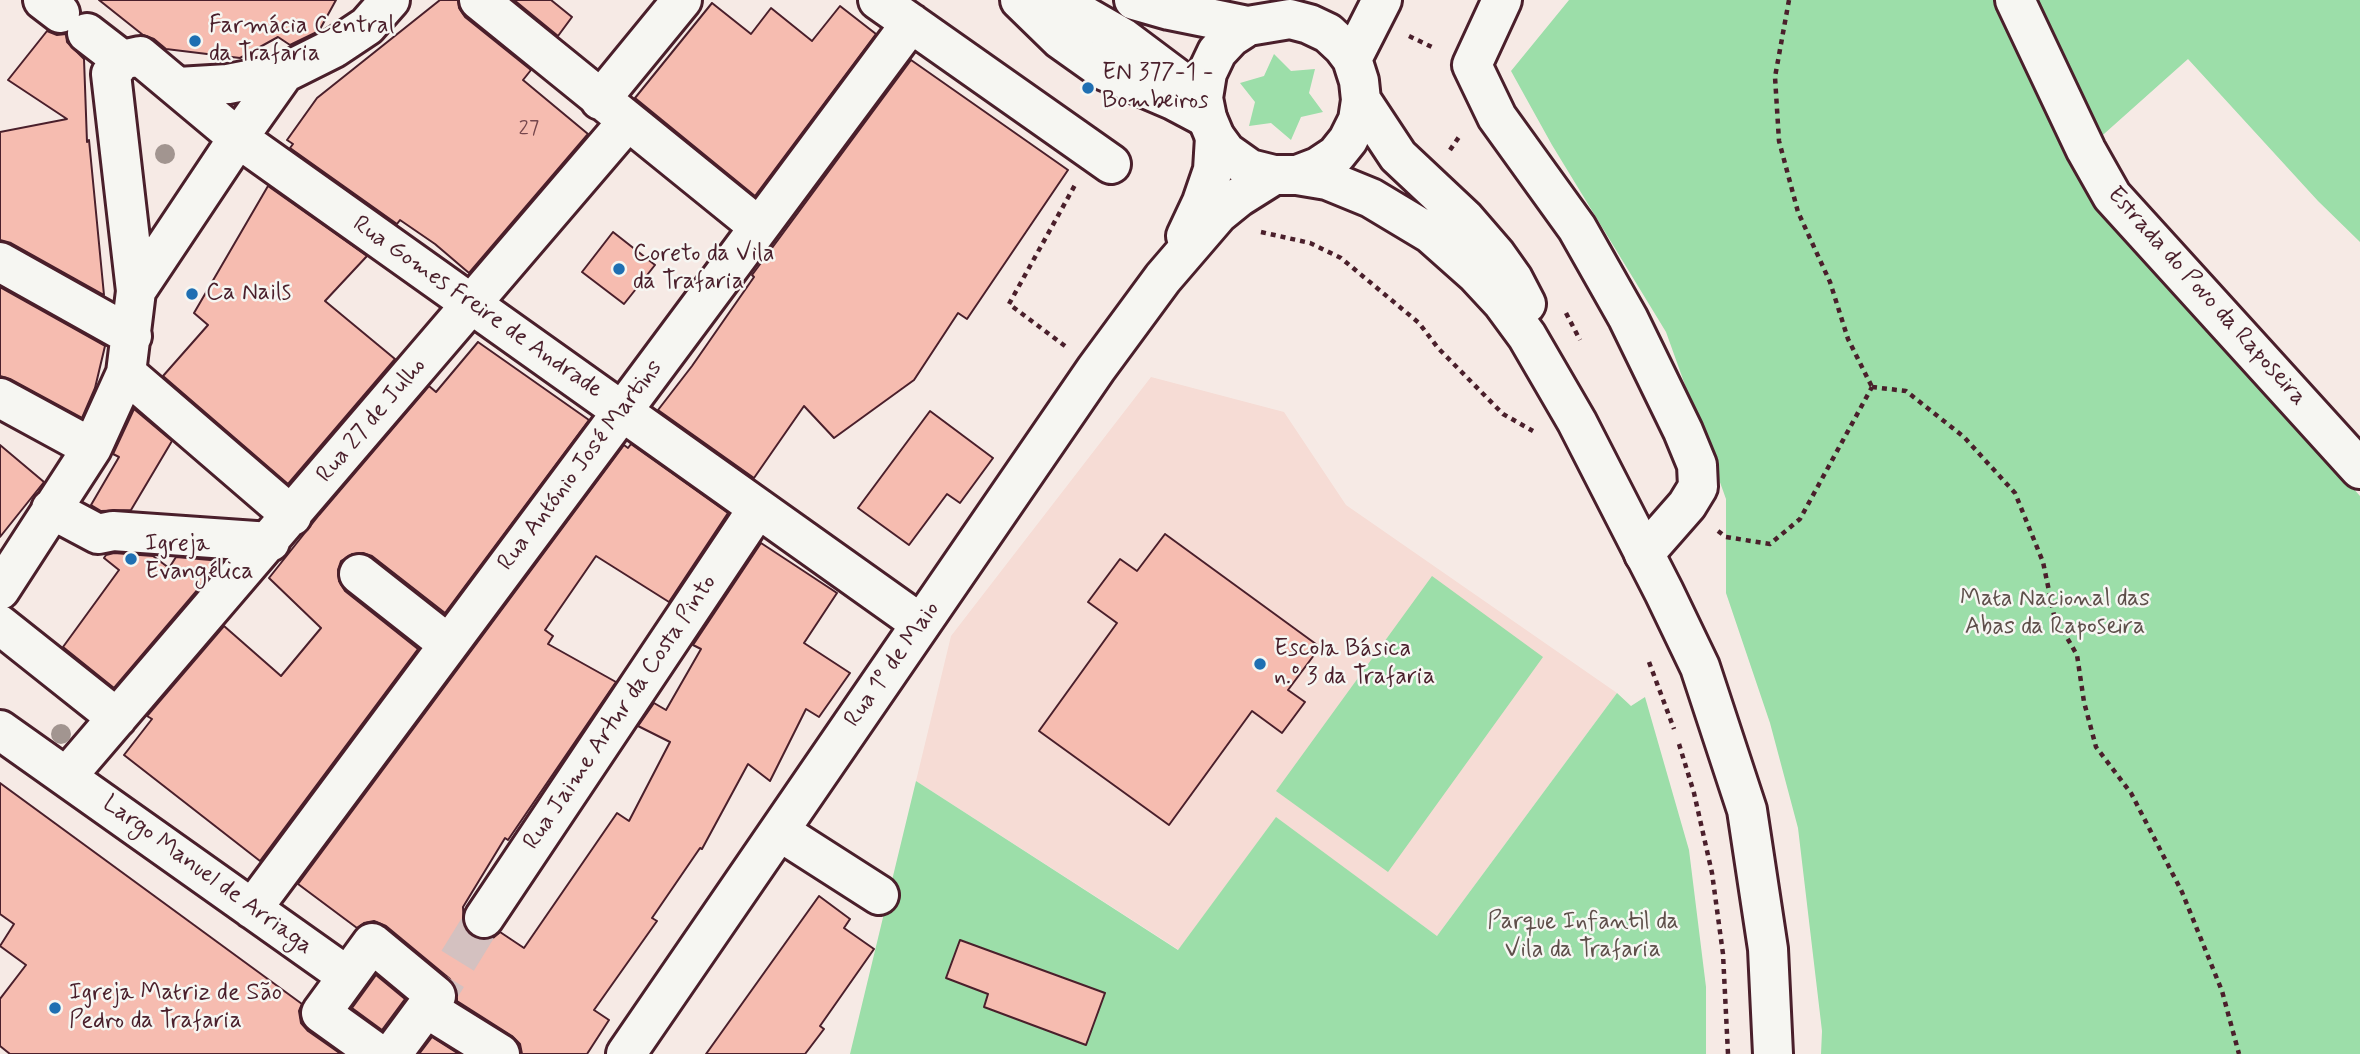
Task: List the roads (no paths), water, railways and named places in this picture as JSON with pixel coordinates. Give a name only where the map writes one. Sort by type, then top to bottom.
[{"type":"street","points":[[178,87],[228,84],[284,73],[334,48],[367,26],[390,0]]},
{"type":"street","points":[[479,0],[759,227]]},
{"type":"street","name":"Rua 27 de Julho","points":[[117,718],[471,304],[614,111],[682,0]]},
{"type":"street","points":[[878,0],[1103,158]]},
{"type":"street","points":[[1020,0],[1060,40],[1105,71],[1208,118]]},
{"type":"street","points":[[1056,0],[1123,38],[1208,118],[1226,152],[1250,169],[1327,180],[1371,198],[1431,234],[1452,251],[1502,302],[1527,337],[1577,422],[1700,667],[1747,810],[1768,949],[1773,1054]]},
{"type":"street","points":[[1133,0],[1169,10],[1278,15],[1328,33],[1352,59],[1359,81],[1361,100],[1358,120],[1348,140],[1336,155],[1318,167],[1286,175]]},
{"type":"street","points":[[1502,0],[1472,65],[1497,117],[1577,228],[1628,318],[1697,466],[1698,487],[1688,505],[1644,554]]},
{"type":"street","name":"Estrada do Povo da Raposeira","points":[[2015,0],[2086,150],[2112,195],[2360,469]]},
{"type":"street","points":[[1352,59],[1381,2]]},
{"type":"street","points":[[0,590],[92,448],[129,355],[136,291],[111,74],[122,61],[63,15]]},
{"type":"street","points":[[1208,118],[1207,73],[1217,52],[1231,37],[1278,15]]},
{"type":"street","name":"Rua António José Martins","points":[[252,909],[911,23]]},
{"type":"street","name":"Rua Gomes Freire de Andrade","points":[[122,61],[140,57],[238,138],[921,624]]},
{"type":"street","points":[[136,291],[284,73]]},
{"type":"street","points":[[1361,100],[1398,156],[1481,236],[1513,279],[1532,316],[1577,422]]},
{"type":"street","name":"Rua 1º de Maio","points":[[1163,278],[1202,202],[1213,170],[1208,118]]},
{"type":"street","name":"Rua 1º de Maio","points":[[626,1054],[1096,369],[1163,278],[1218,214],[1239,197],[1286,175]]},
{"type":"street","points":[[0,262],[129,355],[281,529]]},
{"type":"street","points":[[0,398],[92,448]]},
{"type":"street","name":"Rua Jaime Artur da Costa Pinto","points":[[484,918],[758,508]]},
{"type":"street","points":[[51,509],[98,534],[113,531],[281,529]]},
{"type":"street","points":[[359,574],[449,644]]},
{"type":"street","points":[[0,625],[117,718],[67,776]]},
{"type":"street","name":"Largo Manuel de Arriaga","points":[[0,730],[347,976]]},
{"type":"street","points":[[779,831],[879,895]]},
{"type":"street","points":[[378,1054],[321,1013],[372,943],[431,1002],[500,1054]]},
{"type":"street","points":[[392,1054],[431,1002]]},
{"type":"tunnel","points":[[426,1008],[484,918]]},
{"type":"place","name":"Farmácia Central da Trafaria","points":[[195,41]]},
{"type":"place","name":"EN 377-1 - Bombeiros","points":[[1088,88]]},
{"type":"place","name":"Coreto da Vila da Trafaria","points":[[619,269]]},
{"type":"place","name":"Ca Nails","points":[[192,294]]},
{"type":"place","name":"Igreja Evangélica","points":[[131,559]]},
{"type":"place","name":"Escola Básica n.º 3 da Trafaria","points":[[1260,664]]},
{"type":"place","name":"Igreja Matriz de São Pedro da Trafaria","points":[[55,1008]]},
{"type":"park label","name":"Mata Nacional das Abas da Raposeira","points":[[2055,614]]},
{"type":"park label","name":"Parque Infantil da Vila da Trafaria","points":[[1583,937]]}]
